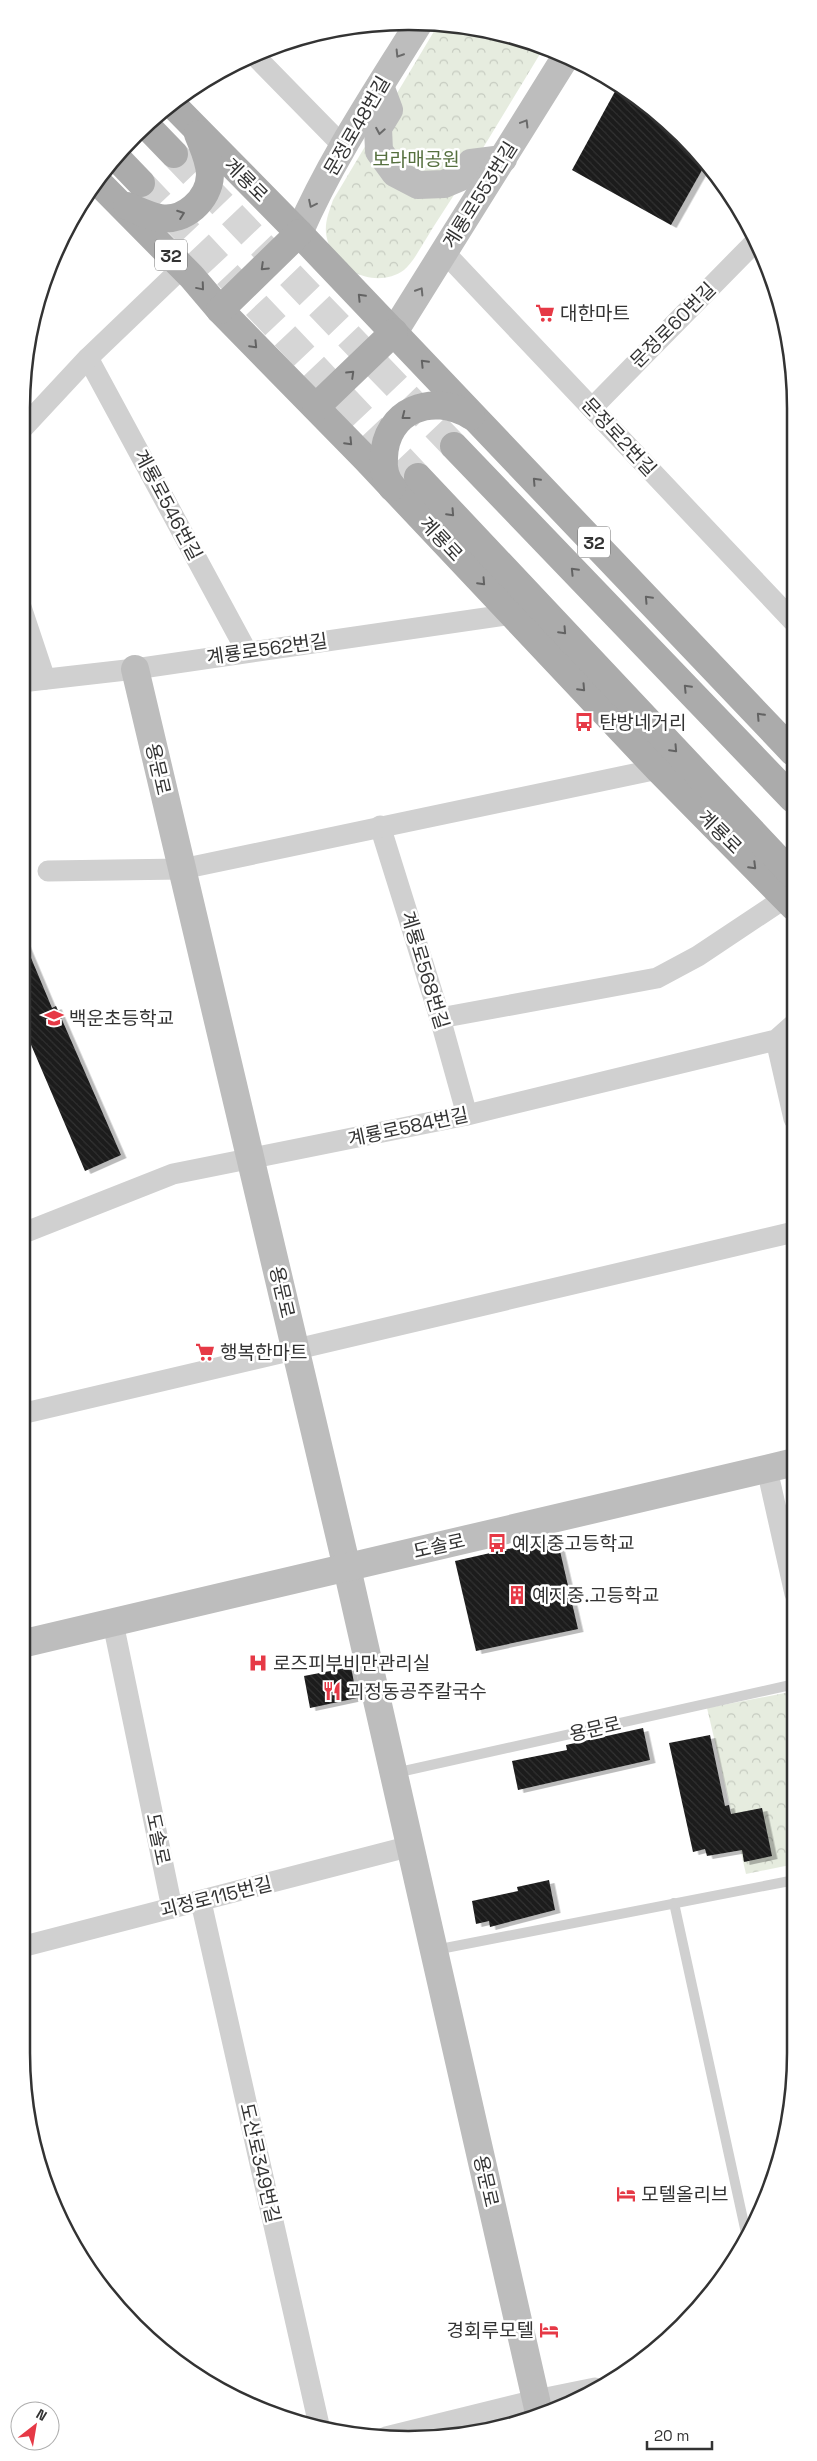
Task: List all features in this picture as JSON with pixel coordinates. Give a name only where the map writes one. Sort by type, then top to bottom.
[{"type":"main road","name":"32","points":[[177,109],[196,130]]},
{"type":"main road","points":[[118,202],[161,218],[175,217],[189,212],[200,202],[207,189],[210,175],[208,161],[196,130]]},
{"type":"main road","name":"계룡로","points":[[196,130],[299,233],[481,422],[787,746]]},
{"type":"main road","points":[[152,131],[174,154]]},
{"type":"main road","points":[[121,162],[141,183]]},
{"type":"main road","name":"계룡로","points":[[102,186],[316,407],[409,486],[787,889]]},
{"type":"main road","points":[[220,310],[299,233]]},
{"type":"main road","points":[[316,407],[394,332]]},
{"type":"main road","points":[[409,486],[388,482],[383,465],[384,448],[390,431],[401,417],[416,408],[434,404],[452,406],[481,422]]},
{"type":"main road","name":"32","points":[[454,446],[787,793]]},
{"type":"main road","name":"계룡로","points":[[409,486],[512,614],[658,769],[787,889]]},
{"type":"street","name":"문정로48번길","points":[[299,233],[312,204],[344,147],[414,30]]},
{"type":"street","points":[[260,61],[344,147]]},
{"type":"street","name":"계룡로553번길","points":[[394,332],[445,253],[561,63]]},
{"type":"street","points":[[380,86],[389,110],[378,128],[379,151],[395,173],[418,185],[444,184],[463,176],[471,163],[503,159]]},
{"type":"street","name":"문정로60번길","points":[[592,408],[750,247]]},
{"type":"street","name":"문정로2번길","points":[[445,253],[787,615]]},
{"type":"street","points":[[30,420],[88,358],[182,267]]},
{"type":"street","name":"계룡로546번길","points":[[88,358],[247,652]]},
{"type":"street","name":"계룡로562번길","points":[[30,681],[135,669],[512,614]]},
{"type":"street","points":[[30,634],[45,679]]},
{"type":"street","name":"용문로","points":[[135,669],[347,1568],[537,2406]]},
{"type":"street","points":[[48,871],[182,869],[658,769]]},
{"type":"street","name":"계룡로568번길","points":[[380,826],[440,1018],[467,1115]]},
{"type":"street","points":[[440,1018],[657,978],[698,956],[787,896]]},
{"type":"street","name":"계룡로584번길","points":[[30,1230],[173,1174],[467,1115],[776,1040],[787,1030]]},
{"type":"street","points":[[776,1040],[787,1088]]},
{"type":"street","points":[[30,1412],[787,1234]]},
{"type":"street","name":"도솔로","points":[[30,1642],[787,1464]]},
{"type":"street","points":[[766,1469],[787,1560]]},
{"type":"street","name":"도솔로","points":[[113,1623],[172,1908]]},
{"type":"street","name":"괴정로115번길","points":[[30,1945],[411,1846]]},
{"type":"street","name":"도산로349번길","points":[[200,1902],[318,2420]]},
{"type":"street","points":[[417,2431],[537,2406],[561,2399]]},
{"type":"lane","name":"용문로","points":[[394,1774],[787,1686]]},
{"type":"lane","points":[[434,1950],[787,1882]]},
{"type":"lane","points":[[674,1903],[745,2226]]},
{"type":"green space","name":"보라매공원","points":[[434,31],[482,37],[540,54],[476,160],[412,261],[404,270],[392,276],[380,278],[356,273],[345,266],[329,246],[326,233],[326,224],[333,200]]},
{"type":"green space","points":[[787,1693],[787,1866],[746,1874],[707,1708]]},
{"type":"building","points":[[615,92],[658,124],[702,170],[671,225],[572,170]]},
{"type":"building","points":[[30,955],[52,1008],[56,1006],[121,1155],[85,1171],[30,1042]]},
{"type":"building","name":"예지중.고등학교","points":[[557,1538],[578,1629],[476,1651],[455,1561]]},
{"type":"building","points":[[351,1667],[357,1698],[310,1708],[304,1676]]},
{"type":"building","points":[[643,1728],[650,1760],[518,1790],[512,1761],[567,1750],[566,1745]]},
{"type":"building","points":[[710,1735],[725,1806],[729,1805],[731,1814],[762,1808],[772,1856],[744,1862],[742,1850],[707,1856],[705,1849],[693,1852],[669,1743]]},
{"type":"building","points":[[549,1880],[555,1910],[490,1927],[489,1921],[476,1924],[472,1901],[518,1891],[517,1887]]},
{"type":"tunnel","points":[[174,154],[454,446]]},
{"type":"tunnel","points":[[141,183],[418,477]]},
{"type":"place","name":"대한마트","points":[[545,313]]},
{"type":"place","name":"탄방네거리","points":[[584,722]]},
{"type":"place","name":"백운초등학교","points":[[54,1018]]},
{"type":"place","name":"행복한마트","points":[[205,1352]]},
{"type":"place","name":"예지중고등학교","points":[[497,1543]]},
{"type":"place","name":"예지중.고등학교","points":[[517,1595]]},
{"type":"place","name":"로즈피부비만관리실","points":[[258,1663]]},
{"type":"place","name":"괴정동공주칼국수","points":[[332,1691]]},
{"type":"place","name":"모텔올리브","points":[[626,2194]]},
{"type":"place","name":"경회루모텔","points":[[549,2330]]}]
